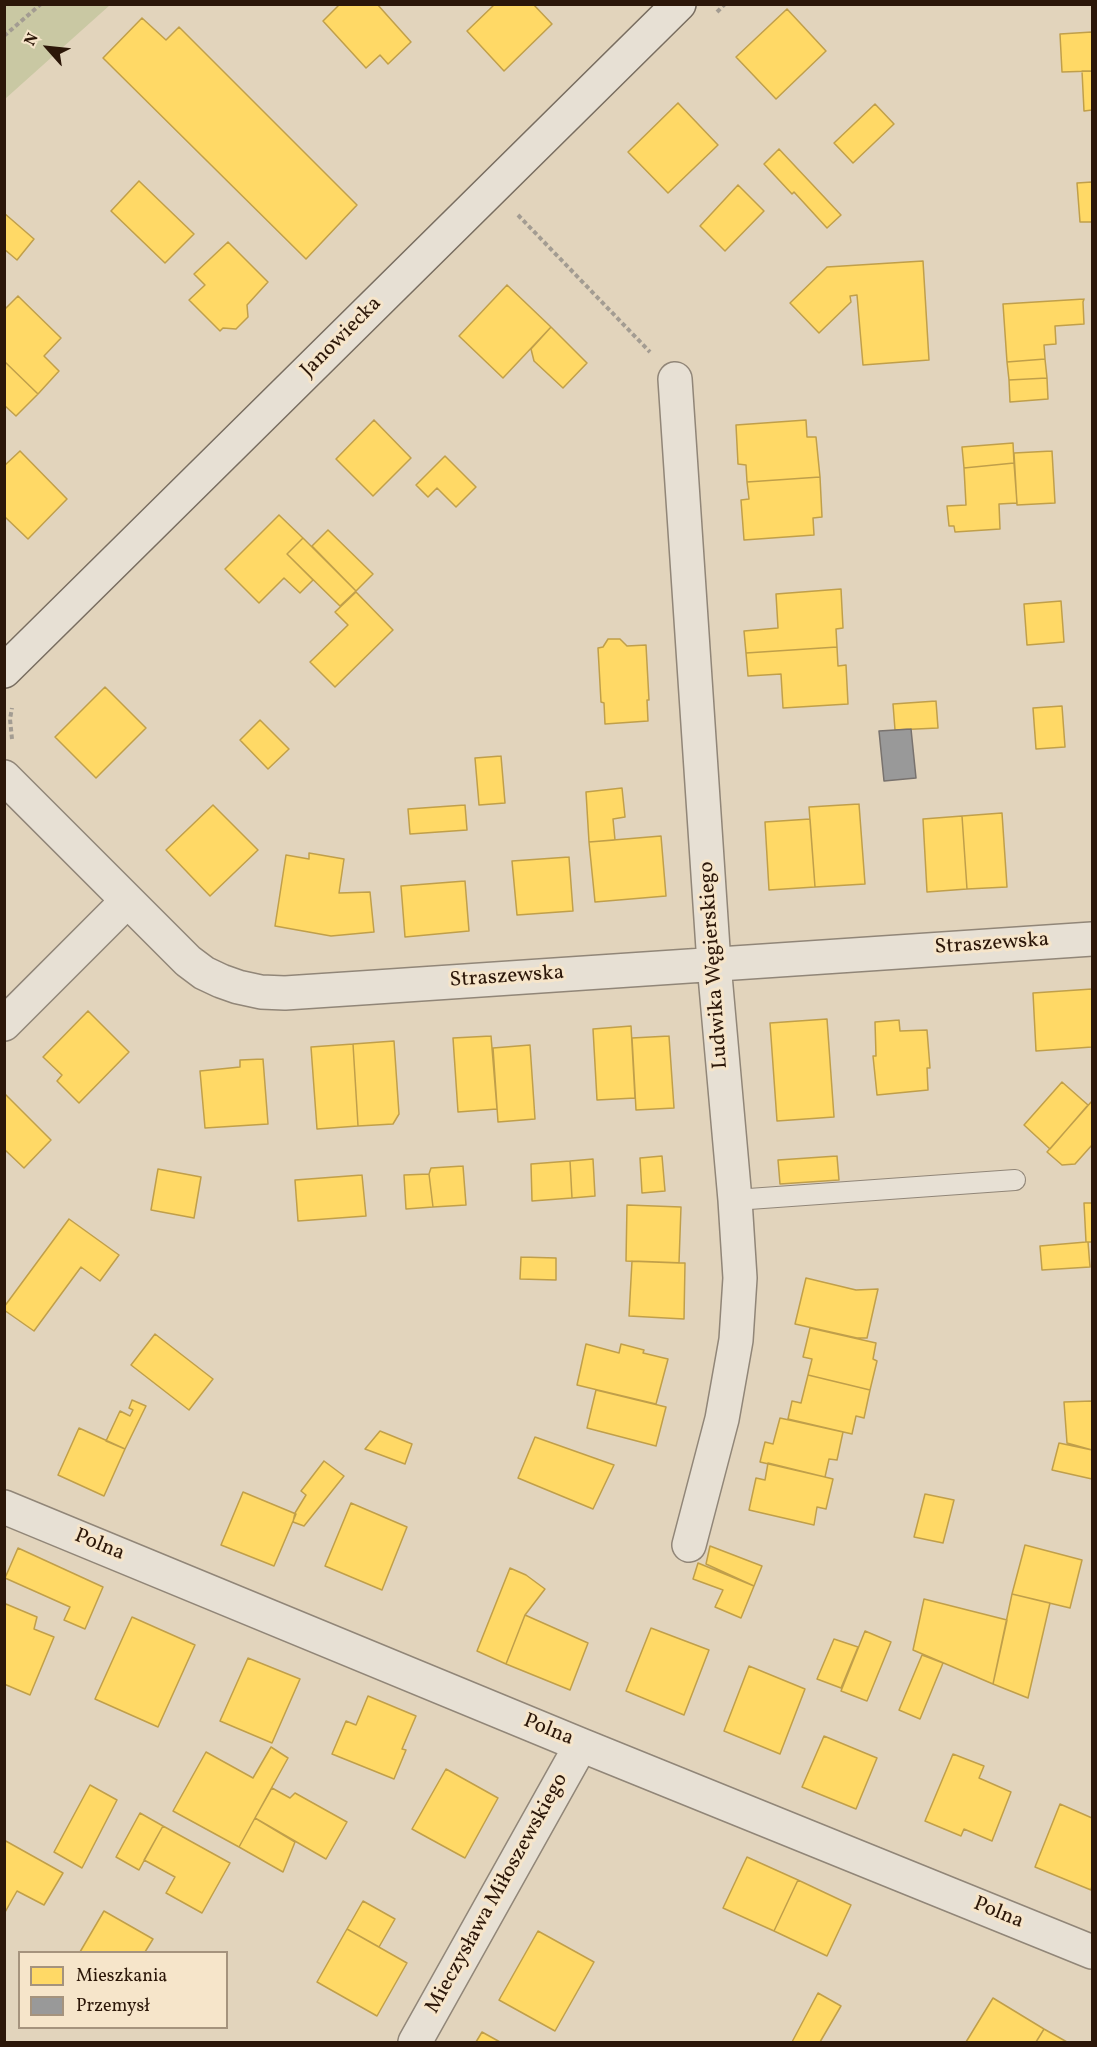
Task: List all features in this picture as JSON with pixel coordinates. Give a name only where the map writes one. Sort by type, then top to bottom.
[{"type":"street","name":"Janowiecka","points":[[4,671],[679,4]]},
{"type":"street","name":"Ludwika Węgierskiego","points":[[675,379],[714,964],[740,1278],[736,1340],[722,1419],[689,1545]]},
{"type":"street","name":"Straszewska","points":[[4,777],[188,961],[204,973],[238,987],[261,992],[285,993],[1092,939]]},
{"type":"street","points":[[4,1023],[127,901]]},
{"type":"street","name":"Polna","points":[[4,1507],[581,1745],[1092,1952]]},
{"type":"street","name":"Mieczysława Miłoszewskiego","points":[[415,2043],[581,1745]]},
{"type":"lane","points":[[735,1200],[1015,1180]]},
{"type":"path","points":[[4,36],[41,4]]},
{"type":"path","points":[[493,188],[675,379]]},
{"type":"green space","points":[[5,4],[110,4],[110,5],[5,99]]},
{"type":"building: Mieszkania","points":[[340,4],[377,4],[411,42],[388,64],[380,55],[366,68],[323,21]]},
{"type":"building: Mieszkania","points":[[495,4],[533,4],[552,24],[504,71],[467,31]]},
{"type":"building: Mieszkania","points":[[787,9],[826,51],[776,99],[736,57]]},
{"type":"building: Mieszkania","points":[[142,18],[166,40],[179,27],[357,205],[306,259],[103,58]]},
{"type":"building: Mieszkania","points":[[1092,32],[1092,71],[1062,72],[1060,34]]},
{"type":"building: Mieszkania","points":[[1082,71],[1092,71],[1092,110],[1084,111]]},
{"type":"building: Mieszkania","points":[[678,103],[718,145],[668,193],[628,152]]},
{"type":"building: Mieszkania","points":[[875,104],[894,124],[853,163],[834,143]]},
{"type":"building: Mieszkania","points":[[779,149],[841,215],[827,228],[764,164]]},
{"type":"building: Mieszkania","points":[[139,181],[194,234],[165,263],[111,211]]},
{"type":"building: Mieszkania","points":[[1092,182],[1092,222],[1080,222],[1077,183]]},
{"type":"building: Mieszkania","points":[[738,185],[764,211],[725,251],[700,226]]},
{"type":"building: Mieszkania","points":[[4,213],[34,239],[17,260],[4,249]]},
{"type":"building: Mieszkania","points":[[228,242],[268,282],[247,305],[248,317],[236,329],[223,328],[220,331],[189,300],[205,285],[194,274]]},
{"type":"building: Mieszkania","points":[[923,261],[929,360],[863,365],[857,295],[850,296],[851,302],[819,333],[790,303],[827,267]]},
{"type":"building: Mieszkania","points":[[507,285],[551,327],[503,378],[459,336]]},
{"type":"building: Mieszkania","points":[[18,296],[61,338],[44,356],[59,371],[38,394],[4,361],[4,310]]},
{"type":"building: Mieszkania","points":[[1084,299],[1084,324],[1055,326],[1056,344],[1044,345],[1045,359],[1007,362],[1003,304]]},
{"type":"building: Mieszkania","points":[[551,327],[587,363],[563,388],[534,361],[531,349]]},
{"type":"building: Mieszkania","points":[[1045,359],[1047,378],[1009,380],[1007,362]]},
{"type":"building: Mieszkania","points":[[4,361],[38,394],[16,416],[4,405]]},
{"type":"building: Mieszkania","points":[[1047,378],[1048,399],[1010,402],[1009,380]]},
{"type":"building: Mieszkania","points":[[374,420],[411,458],[373,496],[336,459]]},
{"type":"building: Mieszkania","points":[[806,420],[807,437],[816,437],[820,477],[747,482],[746,465],[738,464],[736,425]]},
{"type":"building: Mieszkania","points":[[1013,443],[1014,463],[964,468],[962,447]]},
{"type":"building: Mieszkania","points":[[20,451],[67,499],[28,539],[4,516],[4,466]]},
{"type":"building: Mieszkania","points":[[1052,451],[1055,503],[1017,505],[1014,453]]},
{"type":"building: Mieszkania","points":[[445,456],[476,487],[456,507],[437,488],[428,497],[416,485]]},
{"type":"building: Mieszkania","points":[[1014,463],[1017,503],[999,504],[1000,529],[955,532],[954,526],[949,526],[947,506],[966,505],[964,468]]},
{"type":"building: Mieszkania","points":[[820,477],[822,517],[813,518],[814,535],[744,540],[741,500],[749,499],[747,482]]},
{"type":"building: Mieszkania","points":[[279,515],[303,538],[287,554],[313,580],[300,593],[284,578],[259,603],[225,569]]},
{"type":"building: Mieszkania","points":[[328,530],[373,574],[356,591],[312,546]]},
{"type":"building: Mieszkania","points":[[303,538],[356,591],[340,606],[287,554]]},
{"type":"building: Mieszkania","points":[[841,589],[843,628],[836,629],[837,647],[746,653],[744,631],[778,628],[776,594]]},
{"type":"building: Mieszkania","points":[[356,592],[393,630],[335,687],[310,662],[348,625],[335,612]]},
{"type":"building: Mieszkania","points":[[1061,601],[1064,642],[1027,645],[1024,604]]},
{"type":"building: Mieszkania","points":[[608,639],[620,639],[627,646],[646,645],[648,721],[605,724],[604,703],[601,702],[598,648],[603,647]]},
{"type":"building: Mieszkania","points":[[837,647],[838,666],[846,665],[848,704],[783,708],[781,674],[748,676],[746,653]]},
{"type":"building: Mieszkania","points":[[105,687],[146,728],[96,778],[55,737]]},
{"type":"building: Mieszkania","points":[[936,701],[938,728],[895,730],[893,704]]},
{"type":"building: Mieszkania","points":[[1062,706],[1065,747],[1036,749],[1033,708]]},
{"type":"building: Mieszkania","points":[[260,720],[289,749],[268,769],[240,740]]},
{"type":"building: Mieszkania","points":[[501,756],[505,803],[479,805],[475,758]]},
{"type":"building: Mieszkania","points":[[622,788],[625,817],[613,819],[615,840],[589,842],[586,792]]},
{"type":"building: Mieszkania","points":[[859,804],[865,884],[815,887],[809,807]]},
{"type":"building: Mieszkania","points":[[213,805],[258,850],[210,896],[166,850]]},
{"type":"building: Mieszkania","points":[[465,805],[467,830],[410,834],[408,809]]},
{"type":"building: Mieszkania","points":[[1002,813],[1007,887],[967,889],[962,816]]},
{"type":"building: Mieszkania","points":[[962,816],[967,889],[927,892],[923,819]]},
{"type":"building: Mieszkania","points":[[810,819],[815,887],[769,890],[765,822]]},
{"type":"building: Mieszkania","points":[[661,836],[666,896],[595,902],[589,842]]},
{"type":"building: Mieszkania","points":[[309,853],[344,859],[339,893],[370,892],[374,932],[331,936],[275,926],[286,855],[309,859]]},
{"type":"building: Mieszkania","points":[[569,857],[573,911],[517,915],[512,861]]},
{"type":"building: Mieszkania","points":[[465,881],[469,931],[405,937],[401,886]]},
{"type":"building: Mieszkania","points":[[1092,989],[1092,1047],[1036,1051],[1033,993]]},
{"type":"building: Mieszkania","points":[[88,1011],[129,1052],[79,1103],[57,1081],[62,1075],[43,1057]]},
{"type":"building: Mieszkania","points":[[827,1019],[834,1117],[777,1121],[770,1023]]},
{"type":"building: Mieszkania","points":[[899,1020],[900,1031],[927,1030],[930,1068],[927,1068],[928,1090],[877,1095],[873,1056],[876,1056],[875,1022]]},
{"type":"building: Mieszkania","points":[[631,1026],[635,1098],[597,1100],[593,1029]]},
{"type":"building: Mieszkania","points":[[491,1036],[497,1109],[458,1112],[453,1038]]},
{"type":"building: Mieszkania","points":[[669,1036],[674,1108],[636,1110],[632,1038]]},
{"type":"building: Mieszkania","points":[[394,1041],[399,1114],[393,1124],[358,1126],[353,1044]]},
{"type":"building: Mieszkania","points":[[353,1044],[358,1126],[317,1129],[311,1047]]},
{"type":"building: Mieszkania","points":[[530,1045],[535,1119],[498,1122],[493,1048]]},
{"type":"building: Mieszkania","points":[[263,1059],[268,1124],[205,1128],[200,1071],[240,1067],[240,1060]]},
{"type":"building: Mieszkania","points":[[1062,1082],[1088,1105],[1050,1149],[1024,1125]]},
{"type":"building: Mieszkania","points":[[5,1094],[51,1140],[24,1168],[4,1149]]},
{"type":"building: Mieszkania","points":[[1092,1101],[1092,1145],[1075,1164],[1062,1165],[1047,1152]]},
{"type":"building: Mieszkania","points":[[662,1156],[665,1191],[642,1193],[640,1158]]},
{"type":"building: Mieszkania","points":[[837,1156],[839,1180],[780,1184],[778,1160]]},
{"type":"building: Mieszkania","points":[[593,1159],[595,1196],[572,1198],[570,1161]]},
{"type":"building: Mieszkania","points":[[570,1161],[572,1198],[532,1201],[531,1164]]},
{"type":"building: Mieszkania","points":[[463,1166],[466,1205],[433,1207],[429,1174],[431,1168]]},
{"type":"building: Mieszkania","points":[[158,1169],[201,1177],[194,1218],[151,1210]]},
{"type":"building: Mieszkania","points":[[429,1174],[433,1207],[406,1209],[404,1175]]},
{"type":"building: Mieszkania","points":[[362,1175],[366,1216],[298,1221],[295,1180]]},
{"type":"building: Mieszkania","points":[[1084,1203],[1092,1203],[1092,1242],[1086,1242]]},
{"type":"building: Mieszkania","points":[[627,1205],[681,1207],[679,1263],[626,1261]]},
{"type":"building: Mieszkania","points":[[69,1219],[119,1255],[100,1281],[81,1267],[34,1331],[4,1310],[4,1307]]},
{"type":"building: Mieszkania","points":[[1088,1242],[1090,1267],[1042,1270],[1040,1246]]},
{"type":"building: Mieszkania","points":[[521,1257],[556,1258],[556,1280],[520,1279]]},
{"type":"building: Mieszkania","points":[[632,1261],[685,1263],[684,1319],[629,1316]]},
{"type":"building: Mieszkania","points":[[806,1278],[856,1290],[878,1289],[867,1338],[857,1338],[795,1324]]},
{"type":"building: Mieszkania","points":[[810,1328],[876,1343],[873,1359],[877,1361],[870,1390],[808,1375],[812,1359],[803,1357]]},
{"type":"building: Mieszkania","points":[[155,1334],[213,1379],[189,1410],[131,1365]]},
{"type":"building: Mieszkania","points":[[586,1344],[619,1353],[621,1344],[644,1350],[643,1353],[668,1359],[656,1404],[577,1385]]},
{"type":"building: Mieszkania","points":[[808,1375],[870,1390],[864,1418],[856,1416],[852,1434],[788,1419],[792,1401],[801,1403]]},
{"type":"building: Mieszkania","points":[[596,1390],[666,1407],[656,1446],[587,1428]]},
{"type":"building: Mieszkania","points":[[132,1400],[146,1406],[125,1449],[106,1441],[120,1411],[130,1416],[133,1410],[129,1408]]},
{"type":"building: Mieszkania","points":[[1092,1401],[1092,1450],[1067,1443],[1064,1402]]},
{"type":"building: Mieszkania","points":[[780,1418],[843,1432],[837,1460],[829,1459],[825,1477],[760,1462],[765,1442],[773,1444]]},
{"type":"building: Mieszkania","points":[[79,1428],[125,1449],[104,1496],[58,1475]]},
{"type":"building: Mieszkania","points":[[380,1431],[412,1444],[405,1464],[365,1449]]},
{"type":"building: Mieszkania","points":[[535,1437],[614,1465],[593,1509],[518,1478]]},
{"type":"building: Mieszkania","points":[[1059,1443],[1092,1450],[1092,1479],[1052,1470]]},
{"type":"building: Mieszkania","points":[[324,1461],[344,1476],[304,1526],[293,1522],[295,1513],[306,1495],[301,1491]]},
{"type":"building: Mieszkania","points":[[768,1463],[833,1479],[826,1509],[817,1507],[814,1525],[749,1510],[756,1478],[765,1480]]},
{"type":"building: Mieszkania","points":[[243,1492],[296,1514],[274,1566],[221,1545]]},
{"type":"building: Mieszkania","points":[[925,1494],[954,1500],[943,1543],[914,1537]]},
{"type":"building: Mieszkania","points":[[351,1503],[407,1527],[382,1590],[325,1566]]},
{"type":"building: Mieszkania","points":[[1025,1545],[1082,1560],[1070,1608],[1012,1594]]},
{"type":"building: Mieszkania","points":[[710,1546],[762,1566],[754,1586],[706,1564]]},
{"type":"building: Mieszkania","points":[[18,1548],[103,1587],[85,1629],[64,1620],[70,1607],[5,1578]]},
{"type":"building: Mieszkania","points":[[698,1563],[754,1586],[741,1618],[715,1607],[723,1590],[693,1579]]},
{"type":"building: Mieszkania","points":[[510,1568],[526,1575],[545,1589],[525,1615],[506,1664],[477,1651]]},
{"type":"building: Mieszkania","points":[[1012,1594],[1050,1603],[1028,1698],[993,1684]]},
{"type":"building: Mieszkania","points":[[924,1599],[1007,1620],[993,1684],[913,1650]]},
{"type":"building: Mieszkania","points":[[6,1604],[37,1617],[34,1629],[54,1637],[30,1695],[4,1684],[4,1608]]},
{"type":"building: Mieszkania","points":[[525,1615],[588,1643],[570,1690],[506,1664]]},
{"type":"building: Mieszkania","points":[[132,1617],[195,1645],[158,1727],[95,1699]]},
{"type":"building: Mieszkania","points":[[651,1628],[709,1650],[684,1715],[626,1691]]},
{"type":"building: Mieszkania","points":[[865,1631],[891,1642],[867,1701],[841,1691]]},
{"type":"building: Mieszkania","points":[[834,1639],[858,1647],[841,1688],[817,1679]]},
{"type":"building: Mieszkania","points":[[922,1655],[943,1663],[920,1719],[899,1710]]},
{"type":"building: Mieszkania","points":[[248,1658],[300,1679],[272,1743],[220,1721]]},
{"type":"building: Mieszkania","points":[[749,1666],[805,1689],[780,1754],[724,1731]]},
{"type":"building: Mieszkania","points":[[368,1696],[416,1716],[402,1749],[406,1750],[394,1779],[332,1754],[346,1721],[356,1725]]},
{"type":"building: Mieszkania","points":[[824,1736],[877,1758],[856,1809],[802,1787]]},
{"type":"building: Mieszkania","points":[[271,1747],[288,1758],[239,1847],[173,1811],[206,1752],[253,1778]]},
{"type":"building: Mieszkania","points":[[953,1754],[984,1766],[979,1778],[1011,1792],[992,1841],[964,1829],[961,1836],[925,1821]]},
{"type":"building: Mieszkania","points":[[446,1769],[498,1798],[465,1858],[412,1829]]},
{"type":"building: Mieszkania","points":[[90,1785],[117,1800],[82,1868],[54,1852]]},
{"type":"building: Mieszkania","points":[[272,1788],[290,1798],[295,1793],[347,1822],[326,1859],[255,1818]]},
{"type":"building: Mieszkania","points":[[1060,1804],[1092,1818],[1091,1890],[1035,1867]]},
{"type":"building: Mieszkania","points":[[140,1813],[163,1826],[139,1870],[116,1857]]},
{"type":"building: Mieszkania","points":[[255,1818],[295,1842],[283,1872],[239,1847]]},
{"type":"building: Mieszkania","points":[[163,1826],[230,1863],[202,1913],[166,1893],[175,1877],[144,1860]]},
{"type":"building: Mieszkania","points":[[4,1840],[63,1873],[44,1905],[17,1891],[4,1914]]},
{"type":"building: Mieszkania","points":[[747,1857],[798,1880],[774,1931],[723,1908]]},
{"type":"building: Mieszkania","points":[[798,1880],[851,1905],[827,1956],[774,1931]]},
{"type":"building: Mieszkania","points":[[363,1901],[395,1919],[379,1947],[347,1929]]},
{"type":"building: Mieszkania","points":[[104,1911],[153,1939],[146,1951],[81,1951]]},
{"type":"building: Mieszkania","points":[[347,1929],[407,1963],[377,2016],[317,1982]]},
{"type":"building: Mieszkania","points":[[538,1931],[594,1962],[555,2031],[499,2000]]},
{"type":"building: Mieszkania","points":[[818,1993],[841,2006],[820,2042],[792,2042]]},
{"type":"building: Mieszkania","points":[[993,1998],[1044,2029],[1036,2042],[966,2042]]},
{"type":"building: Mieszkania","points":[[1044,2029],[1067,2042],[1036,2042]]},
{"type":"building: Mieszkania","points":[[482,2032],[500,2042],[476,2042]]},
{"type":"building: Przemysł","points":[[911,729],[916,778],[884,781],[879,731]]}]
